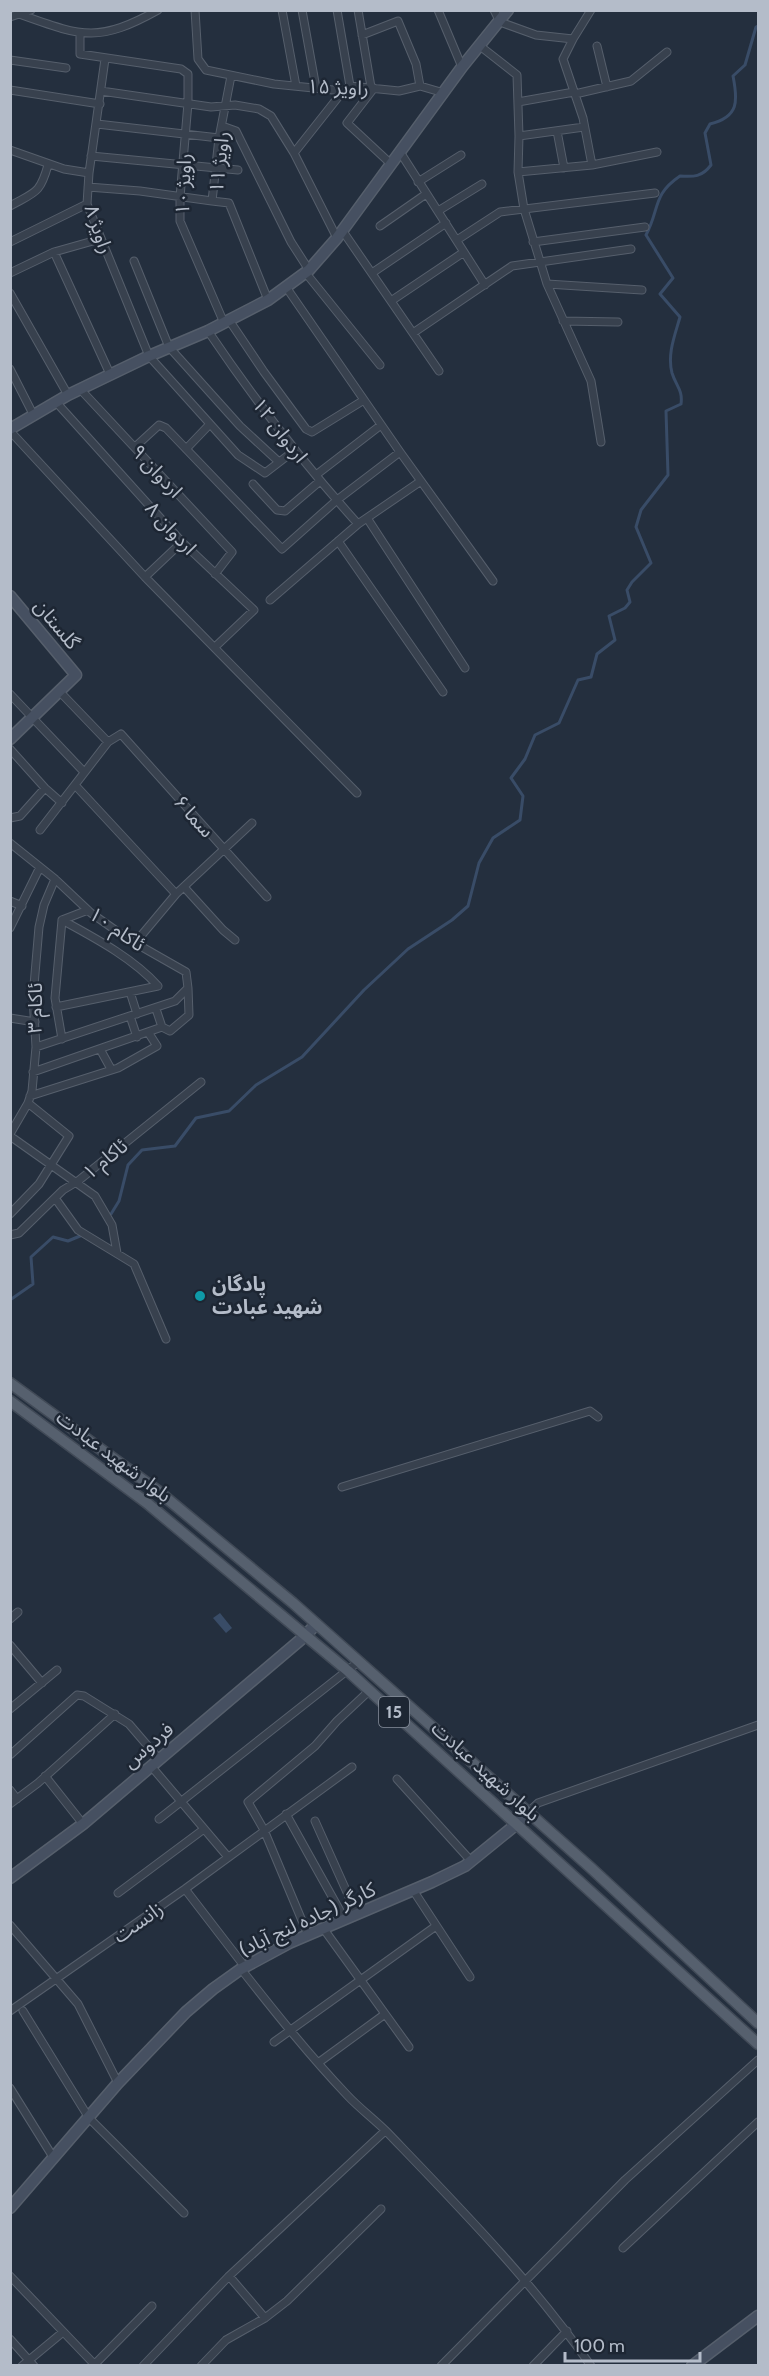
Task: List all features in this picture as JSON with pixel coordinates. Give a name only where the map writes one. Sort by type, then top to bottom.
[{"type":"main road","name":"بلوار شهید عبادت","points":[[10,1383],[158,1491],[316,1624],[528,1812],[759,2023]]},
{"type":"main road","name":"بلوار شهید عبادت","points":[[10,1401],[147,1503],[348,1671],[759,2044]]},
{"type":"main road","points":[[147,1503],[158,1491]]},
{"type":"street","points":[[10,17],[26,12],[80,34],[102,34],[158,10]]},
{"type":"street","name":"راویژ ۱۵","points":[[195,10],[198,59],[206,70],[231,76],[342,91],[350,86],[399,91],[420,86],[444,93]]},
{"type":"street","points":[[282,10],[296,86]]},
{"type":"street","points":[[302,10],[316,88]]},
{"type":"street","points":[[337,10],[350,86]]},
{"type":"street","points":[[358,10],[373,88],[346,123],[391,164]]},
{"type":"street","points":[[438,10],[462,67]]},
{"type":"street","points":[[494,10],[500,22],[536,35],[573,39]]},
{"type":"street","points":[[357,793],[145,577],[10,430],[68,395],[208,331],[268,300],[307,271],[340,234],[462,67],[508,10]]},
{"type":"street","points":[[591,10],[563,59],[575,93],[592,165]]},
{"type":"street","points":[[362,35],[398,21],[416,64],[420,86]]},
{"type":"street","points":[[80,34],[80,54],[105,59]]},
{"type":"street","points":[[480,46],[517,75],[518,172],[524,209],[547,284],[591,381],[601,442]]},
{"type":"street","points":[[597,46],[607,87]]},
{"type":"street","points":[[518,102],[631,81],[667,52]]},
{"type":"street","name":"راویژ ۱۰","points":[[105,59],[181,69],[188,74],[180,221],[227,321],[306,429],[312,432],[364,400]]},
{"type":"street","name":"راویژ ۸","points":[[105,59],[91,156],[87,204],[149,356],[238,456],[265,473],[279,462]]},
{"type":"street","points":[[10,60],[66,68]]},
{"type":"street","name":"راویژ ۱۱","points":[[231,76],[219,138],[212,201],[229,203],[268,300]]},
{"type":"street","points":[[10,90],[100,104]]},
{"type":"street","points":[[101,91],[211,107],[227,105],[260,110],[271,116],[340,234],[372,273],[439,370]]},
{"type":"street","points":[[294,153],[342,91]]},
{"type":"street","points":[[97,124],[219,138]]},
{"type":"street","points":[[222,126],[236,131],[307,271],[380,365]]},
{"type":"street","points":[[519,136],[584,127]]},
{"type":"street","points":[[557,131],[564,168]]},
{"type":"street","points":[[10,150],[64,170],[89,173]]},
{"type":"street","points":[[400,152],[485,285]]},
{"type":"street","points":[[518,172],[592,165],[657,152]]},
{"type":"street","points":[[418,182],[461,155]]},
{"type":"street","points":[[91,156],[238,170]]},
{"type":"street","points":[[10,206],[33,195],[43,181],[48,165]]},
{"type":"street","points":[[438,211],[482,184]]},
{"type":"street","points":[[88,188],[212,201]]},
{"type":"street","points":[[457,240],[500,212],[655,193]]},
{"type":"street","points":[[380,226],[426,194]]},
{"type":"street","points":[[10,242],[87,204]]},
{"type":"street","points":[[372,273],[446,223]]},
{"type":"street","points":[[533,242],[645,228]]},
{"type":"street","points":[[10,273],[54,252],[100,239]]},
{"type":"street","points":[[413,333],[512,266],[631,249]]},
{"type":"street","points":[[54,252],[111,374]]},
{"type":"street","points":[[391,301],[464,252]]},
{"type":"street","points":[[134,261],[169,347],[240,426],[279,462],[295,450]]},
{"type":"street","points":[[547,284],[642,290]]},
{"type":"street","points":[[286,287],[493,581]]},
{"type":"street","points":[[10,293],[68,395]]},
{"type":"street","points":[[563,321],[618,322]]},
{"type":"street","name":"اردوان ۱۲","points":[[208,331],[236,373],[295,450],[358,524]]},
{"type":"street","points":[[10,369],[34,416]]},
{"type":"street","name":"اردوان ۹","points":[[81,390],[232,552],[216,573]]},
{"type":"street","name":"اردوان ۸","points":[[56,402],[182,542],[254,610],[215,647]]},
{"type":"street","points":[[135,447],[159,425],[165,428],[282,549],[337,500],[400,452]]},
{"type":"street","points":[[186,449],[209,425]]},
{"type":"street","points":[[253,484],[277,510],[285,511],[318,478],[381,425]]},
{"type":"street","points":[[270,600],[358,524],[421,481]]},
{"type":"street","points":[[367,518],[465,668]]},
{"type":"street","points":[[338,541],[443,692]]},
{"type":"street","points":[[145,577],[182,542]]},
{"type":"street","name":"گلستان","points":[[10,596],[76,675],[60,692]]},
{"type":"street","points":[[10,740],[60,692],[108,742],[40,830]]},
{"type":"street","points":[[10,694],[84,772]]},
{"type":"street","name":"سما ۶","points":[[108,742],[121,734],[267,897]]},
{"type":"street","points":[[10,748],[45,788],[62,802]]},
{"type":"street","points":[[75,785],[176,894]]},
{"type":"street","points":[[10,818],[20,816],[45,788]]},
{"type":"street","points":[[135,943],[176,894],[252,823]]},
{"type":"street","name":"ئاکام ۱۰","points":[[10,843],[55,879],[88,910],[135,943],[186,972],[188,988]]},
{"type":"street","points":[[10,928],[40,867]]},
{"type":"street","name":"ئاکام ۳","points":[[10,1135],[29,1099],[36,1047],[33,997],[39,927],[44,905],[55,879]]},
{"type":"street","points":[[184,887],[235,940]]},
{"type":"street","points":[[10,901],[22,906]]},
{"type":"street","points":[[62,920],[88,910]]},
{"type":"street","points":[[56,1007],[158,986],[150,977],[99,941],[62,920]]},
{"type":"street","points":[[62,920],[56,1007],[62,1039]]},
{"type":"street","points":[[156,1009],[162,1027],[170,1032],[175,1030],[189,1016],[188,988]]},
{"type":"street","points":[[36,1047],[156,1009],[175,1001],[188,988]]},
{"type":"street","points":[[130,992],[137,1037]]},
{"type":"street","points":[[10,1018],[34,1022]]},
{"type":"street","points":[[33,1072],[162,1027]]},
{"type":"street","points":[[10,1214],[39,1184],[69,1136],[29,1099],[118,1068],[157,1046],[148,1032]]},
{"type":"street","points":[[100,1048],[111,1070]]},
{"type":"street","name":"ئاکام ۱","points":[[10,1235],[19,1233],[55,1198],[201,1082]]},
{"type":"street","points":[[10,1135],[94,1196],[112,1225],[117,1253]]},
{"type":"street","points":[[55,1198],[78,1230],[134,1264],[166,1339]]},
{"type":"street","points":[[342,1487],[590,1411],[598,1417]]},
{"type":"street","points":[[10,1619],[18,1612]]},
{"type":"street","name":"فردوس","points":[[10,1878],[38,1860],[82,1824],[305,1636],[316,1624]]},
{"type":"street","points":[[10,1645],[42,1683]]},
{"type":"street","points":[[159,1819],[358,1662]]},
{"type":"street","points":[[10,1709],[57,1670]]},
{"type":"street","points":[[308,1935],[264,1830],[248,1802],[315,1746],[337,1721],[370,1690]]},
{"type":"street","points":[[10,1755],[77,1695],[84,1696],[129,1724],[181,1802],[228,1857]]},
{"type":"street","points":[[10,1804],[115,1714]]},
{"type":"street","points":[[528,1812],[538,1803],[759,1725]]},
{"type":"street","name":"زانست","points":[[10,2012],[185,1889],[352,1767]]},
{"type":"street","points":[[45,1776],[82,1824]]},
{"type":"street","points":[[397,1779],[471,1861]]},
{"type":"street","points":[[10,1790],[17,1799]]},
{"type":"street","name":"کارگر (جاده لنج آباد)","points":[[11,2204],[118,2083],[186,2012],[213,1989],[243,1968],[308,1935],[457,1870],[518,1824],[528,1812]]},
{"type":"street","points":[[286,1814],[345,1918]]},
{"type":"street","points":[[315,1821],[354,1908]]},
{"type":"street","points":[[118,1893],[204,1829]]},
{"type":"street","points":[[185,1889],[290,2031],[347,2096],[385,2131],[525,2281],[567,2331],[591,2366]]},
{"type":"street","points":[[412,1890],[470,1977]]},
{"type":"street","points":[[10,1925],[78,2004],[118,2083]]},
{"type":"street","points":[[274,2042],[436,1926]]},
{"type":"street","points":[[323,1928],[410,2047]]},
{"type":"street","points":[[23,2011],[88,2118],[184,2213]]},
{"type":"street","points":[[318,2063],[385,2014]]},
{"type":"street","points":[[441,2366],[626,2180],[759,2060]]},
{"type":"street","points":[[10,2088],[53,2157]]},
{"type":"street","points":[[622,2248],[759,2122]]},
{"type":"street","points":[[143,2366],[228,2276],[385,2131]]},
{"type":"street","points":[[201,2366],[226,2340],[265,2318],[287,2301],[381,2209]]},
{"type":"street","points":[[10,2276],[95,2365],[152,2306]]},
{"type":"street","points":[[228,2276],[265,2318]]},
{"type":"street","points":[[692,2366],[759,2316]]},
{"type":"street","points":[[533,2366],[567,2331]]},
{"type":"street","points":[[22,2366],[31,2362],[63,2332]]},
{"type":"street","points":[[10,2338],[31,2362]]},
{"type":"water","points":[[220,1613],[232,1628],[226,1633],[213,1618]]},
{"type":"waterway","points":[[111,1214],[119,1201],[128,1165],[142,1150],[175,1146],[196,1118],[229,1111],[256,1085],[302,1057],[364,990],[408,949],[452,920],[468,906],[479,863],[493,838],[520,820],[523,796],[511,778],[525,759],[535,735],[559,723],[578,680],[591,677],[597,654],[615,640],[609,616],[625,608],[630,602],[627,590],[651,563],[636,527],[641,510],[668,475],[666,411],[681,404],[680,391],[672,373],[670,359],[680,317],[660,294],[673,278],[646,235],[661,196],[671,183],[680,176],[697,175],[704,172],[711,165],[705,133],[710,124],[727,117],[734,107],[736,93],[733,76],[745,65],[758,26]]},
{"type":"waterway","points":[[10,1300],[33,1284],[31,1257],[53,1237],[68,1241],[80,1236]]},
{"type":"place","name":"پادگان شهید عبادت","points":[[200,1296]]}]
